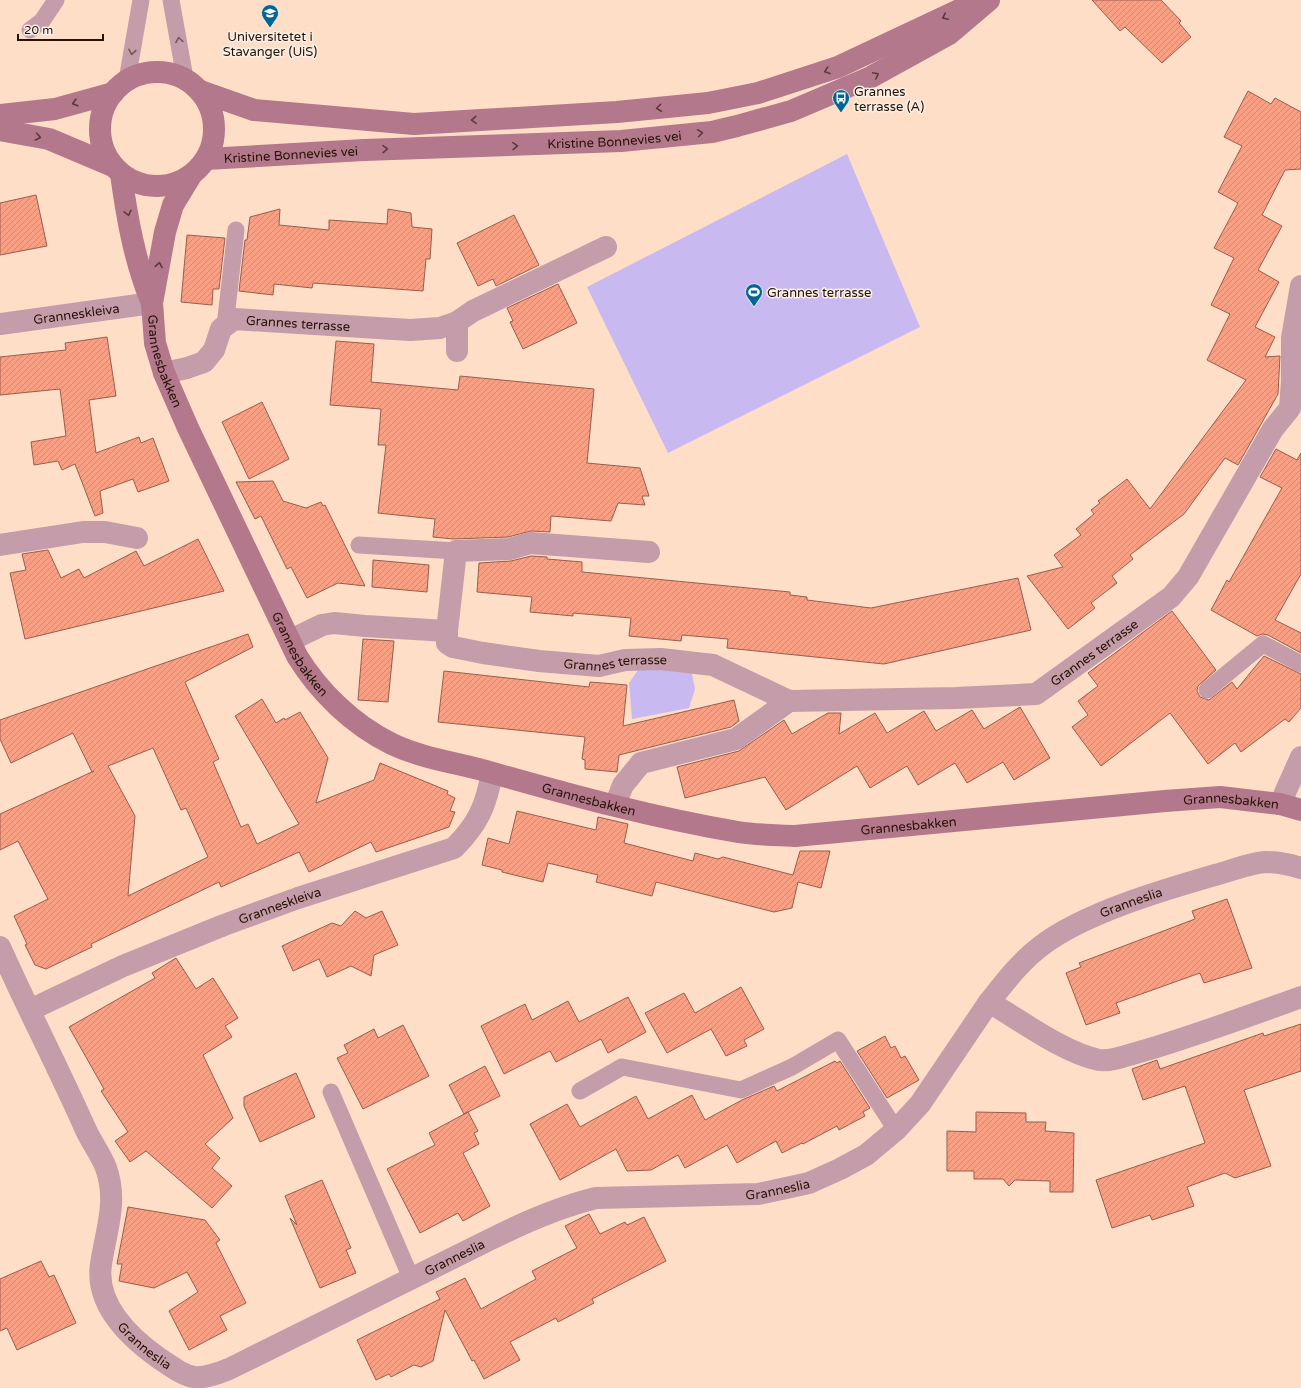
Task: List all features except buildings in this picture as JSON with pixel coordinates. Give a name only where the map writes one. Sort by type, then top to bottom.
[{"type":"main road","points":[[0,115],[55,109],[120,86],[146,72],[165,72],[192,85],[254,110],[414,124],[618,112],[708,103],[758,93],[838,67],[980,0]]},
{"type":"main road","name":"Kristine Bonnevies vei","points":[[206,159],[364,150],[621,141],[679,136],[718,130],[790,111],[871,77],[949,34],[989,0]]},
{"type":"main road","points":[[0,130],[49,139],[117,170],[143,185],[161,186],[179,182],[190,177],[206,159],[213,142],[214,124],[210,106],[192,85]]},
{"type":"main road","points":[[117,170],[103,149],[100,129],[103,110],[120,86]]},
{"type":"main road","name":"Grannesbakken","points":[[117,170],[142,278],[152,303]]},
{"type":"main road","name":"Grannesbakken","points":[[190,177],[173,205],[165,232],[152,303],[155,343],[164,373],[188,428],[298,656],[310,677],[365,728],[392,744],[426,756],[579,798],[739,832],[795,836],[1220,797],[1280,804],[1301,810]]},
{"type":"street","name":"Grannes terrasse","points":[[225,326],[234,319],[410,330],[440,328],[457,322],[473,311],[606,247]]},
{"type":"street","name":"Grannes terrasse","points":[[456,551],[447,631],[447,643],[453,647],[531,660],[600,666],[625,660],[661,659],[713,665],[789,701],[956,698],[1036,694],[1171,597],[1188,577],[1273,429],[1295,412],[1292,380],[1292,338],[1301,286]]},
{"type":"street","name":"Granneskleiva","points":[[0,324],[152,303]]},
{"type":"street","points":[[457,322],[457,351]]},
{"type":"street","points":[[164,373],[187,368],[204,362],[214,350],[221,329],[225,326]]},
{"type":"street","points":[[0,545],[83,532],[105,532],[137,538]]},
{"type":"street","points":[[456,551],[510,549],[530,543],[649,552]]},
{"type":"street","points":[[291,640],[322,625],[334,623],[447,631]]},
{"type":"street","points":[[615,805],[623,784],[641,763],[736,738],[789,701]]},
{"type":"street","points":[[1280,804],[1301,757]]},
{"type":"street","name":"Granneskleiva","points":[[30,1010],[123,966],[224,925],[298,898],[454,848],[471,831],[487,798],[492,773]]},
{"type":"street","name":"Granneslia","points":[[30,1010],[88,1136],[106,1168],[112,1195],[110,1221],[101,1265],[102,1280],[107,1305],[132,1337],[182,1374],[193,1378],[209,1377],[229,1369],[531,1220],[571,1204],[596,1198],[758,1194],[809,1183],[840,1169],[866,1155],[896,1130],[920,1104],[990,1002],[1017,968],[1041,946],[1072,926],[1123,906],[1193,882],[1264,862],[1287,863],[1301,868]]},
{"type":"street","points":[[0,947],[30,1010]]},
{"type":"street","points":[[990,1002],[1055,1041],[1081,1054],[1100,1060],[1120,1057],[1184,1039],[1301,997]]},
{"type":"lane","points":[[30,30],[42,21],[56,0]]},
{"type":"lane","points":[[120,86],[141,0]]},
{"type":"lane","points":[[171,0],[192,85]]},
{"type":"lane","points":[[225,326],[236,230]]},
{"type":"lane","points":[[359,545],[456,551]]},
{"type":"lane","points":[[1208,690],[1264,644],[1301,664]]},
{"type":"lane","points":[[580,1091],[622,1067],[742,1090],[792,1067],[838,1040],[896,1130]]},
{"type":"lane","points":[[331,1092],[412,1278]]},
{"type":"shaded area","name":"Grannes terrasse","points":[[847,154],[920,327],[668,453],[587,287]]},
{"type":"shaded area","points":[[691,669],[695,689],[689,708],[632,719],[629,683],[638,670]]},
{"type":"place","name":"Universitetet i Stavanger (UiS)","points":[[270,28]]},
{"type":"place","name":"Grannes terrasse (A)","points":[[841,113]]},
{"type":"place","name":"Grannes terrasse","points":[[754,307]]}]
